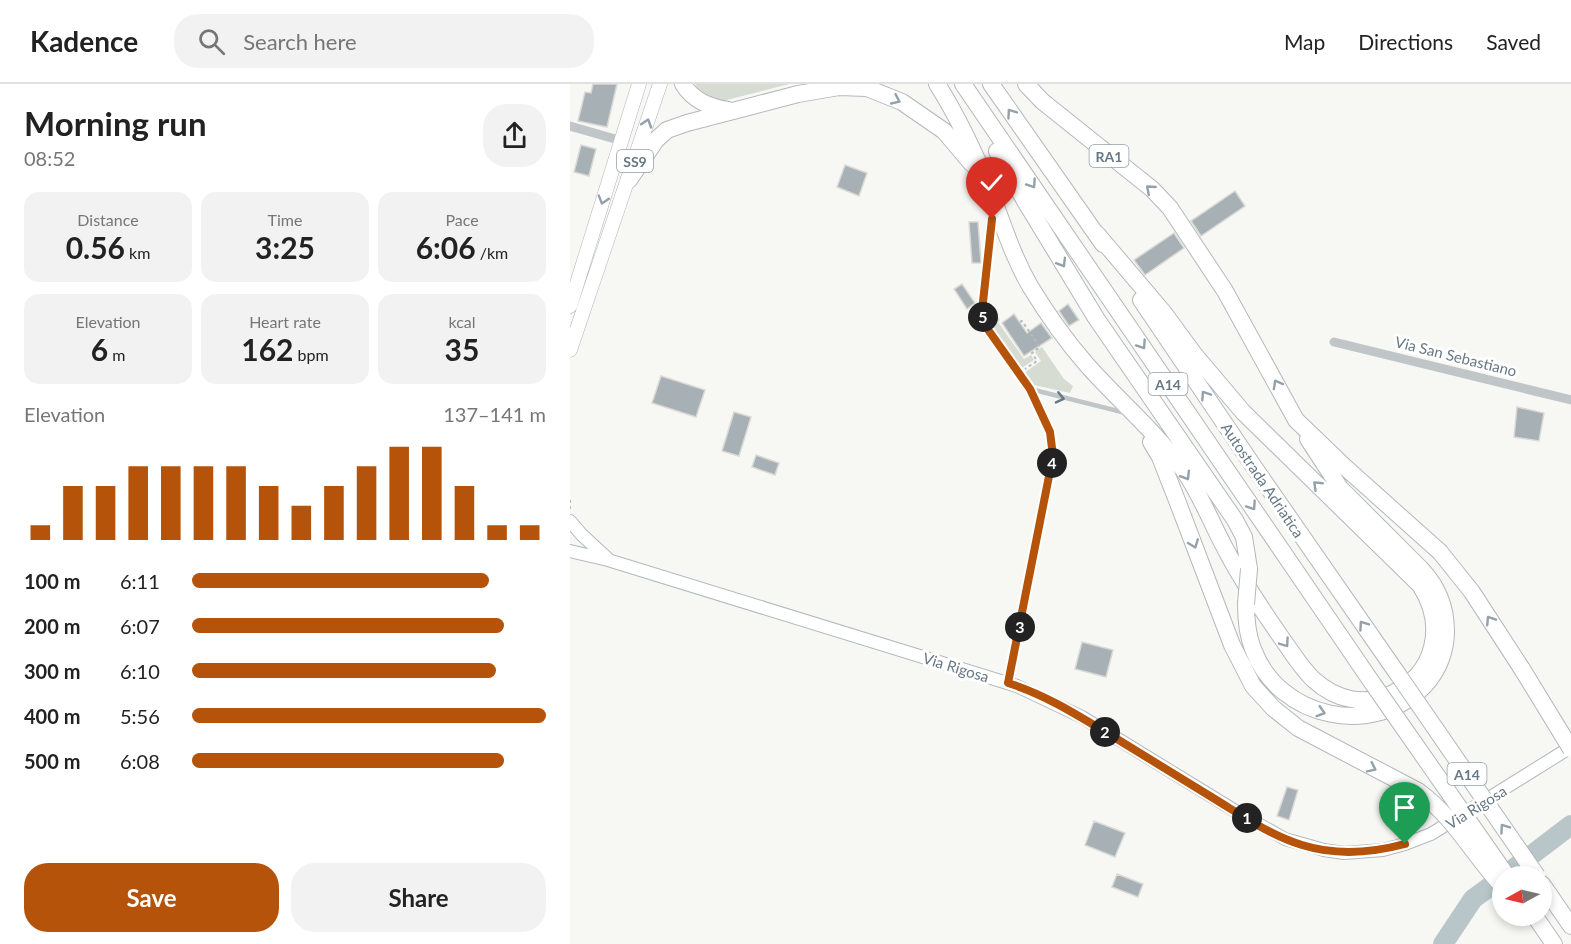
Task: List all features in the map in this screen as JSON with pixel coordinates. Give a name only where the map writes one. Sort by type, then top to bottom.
[{"type":"highway","points":[[683,84],[687,91],[704,104],[732,111]]},
{"type":"highway","points":[[798,94],[816,84]]},
{"type":"highway","points":[[937,84],[971,146],[1016,259],[1030,286],[1054,323],[1086,363],[1162,443],[1184,470],[1227,552],[1256,600],[1301,666],[1314,680],[1338,696],[1352,700],[1367,702],[1382,699],[1398,691],[1424,667],[1430,655],[1434,624],[1433,610],[1420,585],[1244,412],[1194,354],[1164,312],[1097,234]]},
{"type":"highway","points":[[962,84],[1025,201],[1096,318],[1235,520],[1244,537],[1249,569],[1246,604],[1248,634],[1259,662],[1278,686],[1302,705],[1321,712],[1352,717],[1366,716],[1397,706],[1412,698],[1432,677],[1443,652],[1446,620],[1438,592],[1431,579],[1340,488],[1296,420]]},
{"type":"highway","name":"Autostrada Adriatica","points":[[962,84],[1500,866]]},
{"type":"highway","name":"Autostrada Adriatica","points":[[991,84],[1097,234],[1254,467],[1530,866]]},
{"type":"highway","name":"RA1","points":[[1026,84],[1042,101],[1152,189],[1170,208],[1225,291],[1296,420]]},
{"type":"highway","points":[[1032,84],[1042,101]]},
{"type":"highway","points":[[629,180],[660,135],[687,123],[798,94],[852,87],[867,88],[902,102],[944,130],[964,153],[989,189]]},
{"type":"highway","points":[[1135,415],[1160,457],[1232,645],[1253,686],[1273,708],[1298,728],[1418,791],[1448,816],[1492,875]]},
{"type":"highway","points":[[1296,420],[1440,552],[1472,592],[1571,748]]},
{"type":"highway","points":[[1552,898],[1569,923]]},
{"type":"main road","name":"SS9","points":[[570,306],[639,84]]},
{"type":"main road","name":"SS9","points":[[570,350],[660,84]]},
{"type":"main road","name":"Via Rigosa","points":[[570,521],[608,560]]},
{"type":"main road","name":"Via Rigosa","points":[[570,551],[608,560],[1008,683],[1082,717],[1237,812],[1285,839],[1303,846],[1344,853],[1383,850],[1431,834],[1571,748]]},
{"type":"street","points":[[570,126],[622,141]]},
{"type":"street","name":"Via San Sebastiano","points":[[1334,342],[1571,400]]},
{"type":"lane","points":[[989,189],[992,219],[983,302],[984,324],[1017,374],[1030,389],[1050,432],[1053,456],[1008,683]]},
{"type":"lane","points":[[1030,389],[1135,415]]},
{"type":"path","points":[[1017,374],[1037,361],[1032,352],[1040,347],[1022,321],[1020,322]]},
{"type":"path","points":[[570,500],[570,510]]},
{"type":"shaded area","points":[[695,84],[789,84],[719,102],[698,89]]},
{"type":"shaded area","points":[[988,296],[1000,320],[998,322],[1024,359],[1031,355],[1034,360],[1020,369],[989,323]]},
{"type":"shaded area","points":[[1042,347],[1064,379],[1073,386],[1070,393],[1034,385],[1024,373],[1041,361],[1035,352]]},
{"type":"building","points":[[593,84],[617,84],[607,127],[578,121],[585,92],[591,93]]},
{"type":"building","points":[[581,145],[596,149],[589,176],[574,172]]},
{"type":"building","points":[[845,165],[867,173],[859,196],[837,187]]},
{"type":"building","points":[[1235,191],[1245,206],[1201,236],[1191,221]]},
{"type":"building","points":[[969,222],[978,222],[981,263],[972,263]]},
{"type":"building","points":[[1174,233],[1184,248],[1145,275],[1134,260]]},
{"type":"building","points":[[962,284],[975,303],[967,309],[954,289]]},
{"type":"building","points":[[1068,304],[1079,320],[1069,326],[1059,311]]},
{"type":"building","points":[[1014,314],[1027,333],[1041,323],[1052,338],[1024,356],[1002,323]]},
{"type":"building","points":[[661,376],[705,390],[696,417],[652,403]]},
{"type":"building","points":[[1517,407],[1544,413],[1539,441],[1514,437]]},
{"type":"building","points":[[734,412],[751,417],[739,456],[722,451]]},
{"type":"building","points":[[756,455],[779,463],[775,475],[752,467]]},
{"type":"building","points":[[1082,642],[1113,650],[1106,677],[1075,669]]},
{"type":"building","points":[[1287,787],[1298,790],[1289,820],[1277,816]]},
{"type":"building","points":[[1094,821],[1125,833],[1115,857],[1085,845]]},
{"type":"building","points":[[1117,874],[1143,884],[1138,897],[1112,887]]},
{"type":"waterway","points":[[1517,866],[1571,825]]},
{"type":"waterway","points":[[1443,944],[1473,899],[1492,885]]},
{"type":"route","points":[[992,219],[982,315],[984,324],[1030,389],[1050,432],[1053,444],[1047,490],[1008,683],[1082,717],[1285,839],[1303,846],[1344,853],[1383,850],[1405,844]]}]
